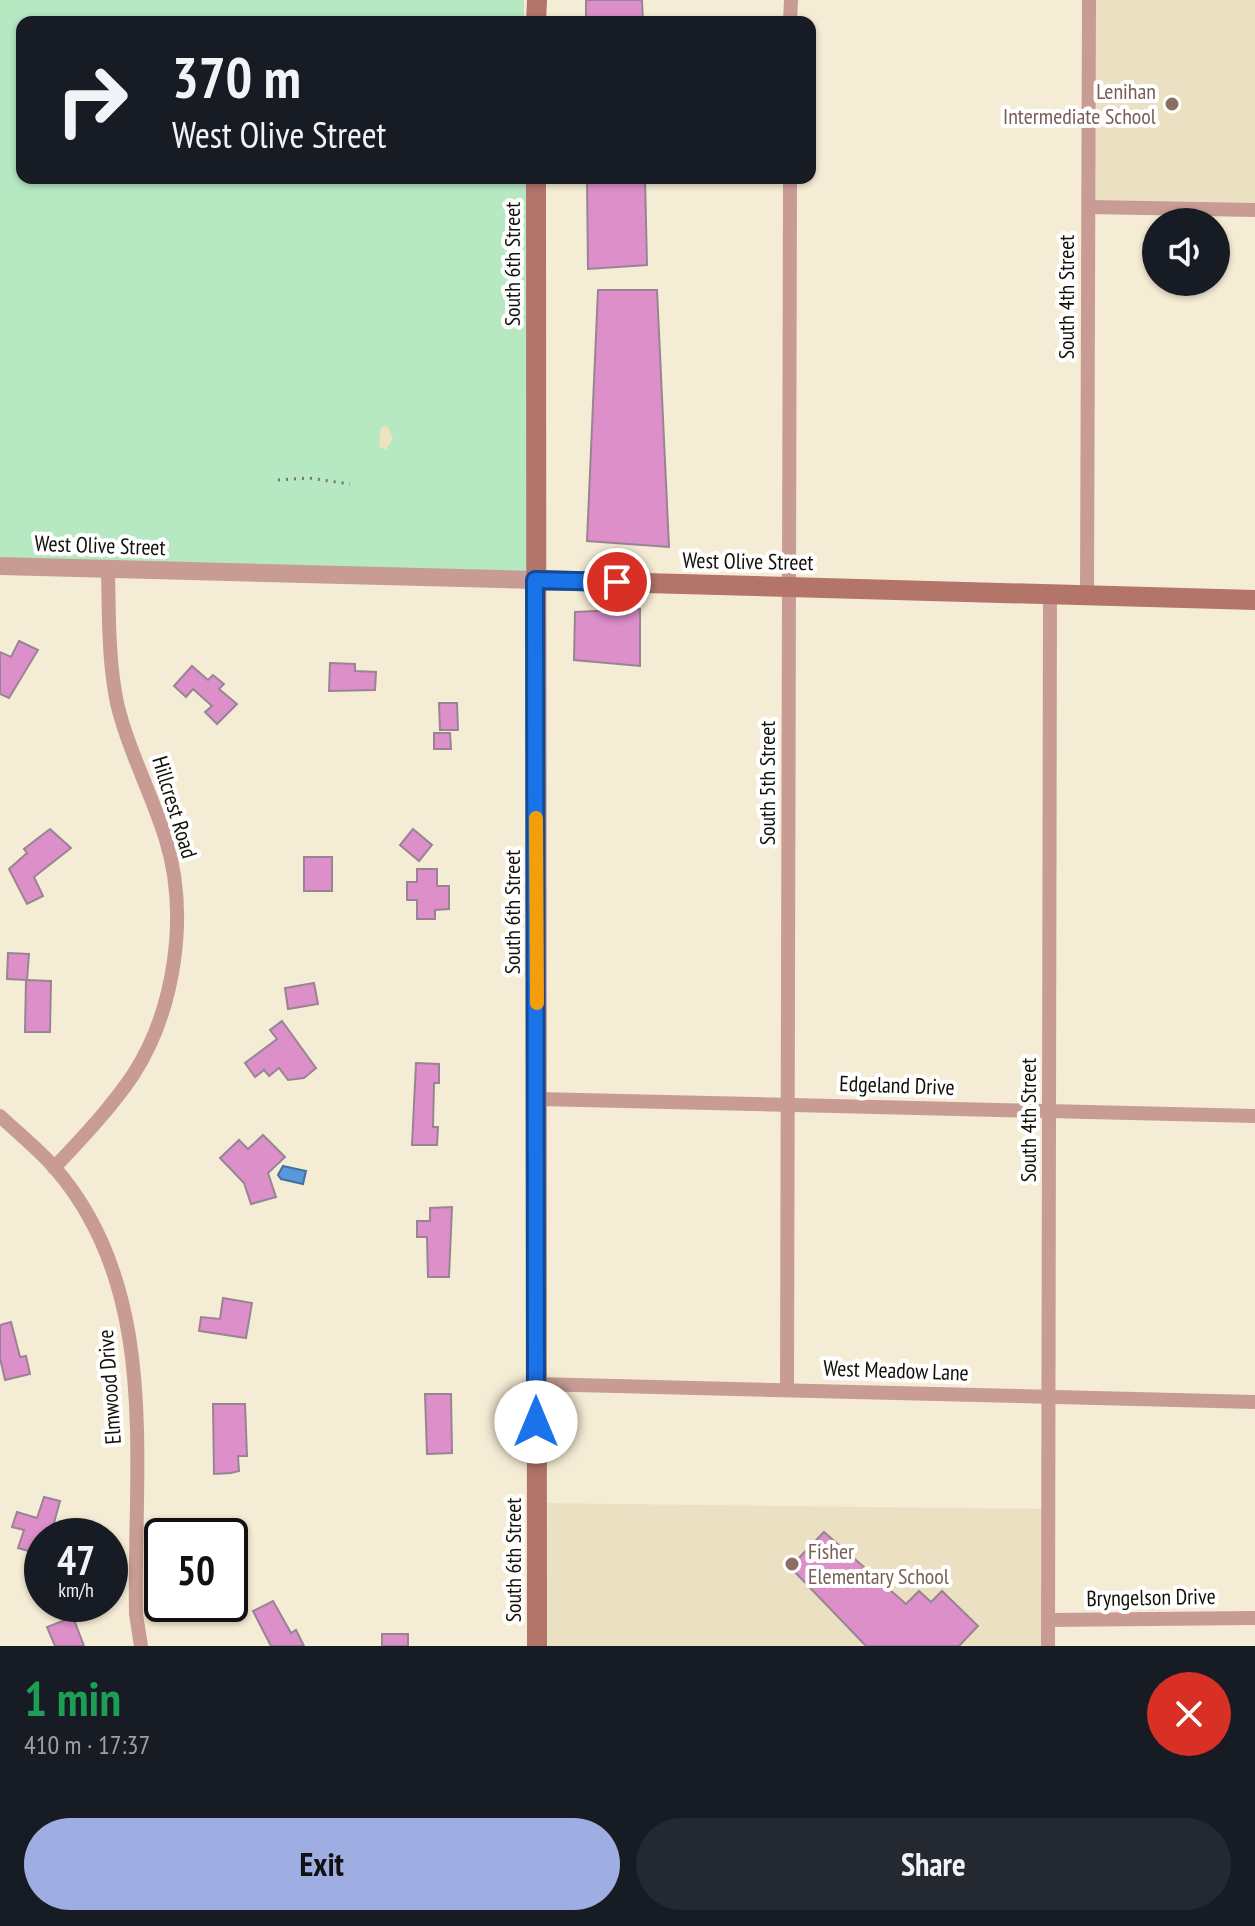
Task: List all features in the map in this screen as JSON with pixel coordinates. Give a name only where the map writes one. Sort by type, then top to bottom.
[{"type":"main road","name":"South 6th Street","points":[[536,184],[537,1646]]},
{"type":"main road","name":"West Olive Street","points":[[535,580],[1255,600]]},
{"type":"street","name":"South 4th Street","points":[[1087,595],[1089,0]]},
{"type":"street","name":"South 5th Street","points":[[787,1388],[790,184]]},
{"type":"street","points":[[1089,207],[1255,210]]},
{"type":"street","name":"West Olive Street","points":[[0,566],[535,580]]},
{"type":"street","name":"Hillcrest Road","points":[[54,1168],[106,1112],[151,1042],[163,1008],[175,940],[177,917],[167,843],[118,707],[112,676],[108,569]]},
{"type":"street","name":"South 4th Street","points":[[1048,1646],[1050,593]]},
{"type":"street","name":"Edgeland Drive","points":[[538,1099],[1255,1116]]},
{"type":"street","name":"Elmwood Drive","points":[[0,1116],[54,1168],[86,1215],[104,1251],[130,1333],[136,1412],[136,1614],[141,1646]]},
{"type":"street","name":"West Meadow Lane","points":[[536,1384],[1255,1402]]},
{"type":"street","name":"Bryngelson Drive","points":[[1048,1620],[1255,1618]]},
{"type":"path","points":[[278,480],[309,478],[350,484]]},
{"type":"shaded area","name":"Lenihan Intermediate School","points":[[1089,0],[1255,0],[1255,210],[1089,207]]},
{"type":"shaded area","name":"Fisher Elementary School","points":[[536,1503],[1049,1509],[1048,1646],[537,1646]]},
{"type":"green space","points":[[0,0],[524,0],[524,16],[16,16],[16,184],[527,184],[535,580],[0,566]]},
{"type":"sand","points":[[387,426],[393,438],[386,450],[379,447],[381,427]]},
{"type":"water","points":[[283,1166],[306,1171],[303,1184],[281,1179],[278,1175]]},
{"type":"building","points":[[586,0],[642,0],[643,16],[586,16]]},
{"type":"building","points":[[587,184],[645,184],[647,265],[588,269]]},
{"type":"building","points":[[598,290],[657,290],[669,547],[587,541]]},
{"type":"building","points":[[640,609],[640,666],[574,660],[575,612]]},
{"type":"building","points":[[19,641],[38,650],[9,698],[0,694],[0,652],[11,657]]},
{"type":"building","points":[[330,663],[355,664],[355,671],[376,672],[375,690],[329,691]]},
{"type":"building","points":[[192,666],[208,680],[213,675],[224,684],[219,689],[237,704],[217,724],[205,712],[212,706],[193,689],[186,697],[174,686]]},
{"type":"building","points":[[439,703],[457,703],[458,730],[440,730]]},
{"type":"building","points":[[434,733],[450,733],[451,749],[434,749]]},
{"type":"building","points":[[50,829],[71,848],[34,877],[43,896],[27,904],[9,869],[27,853],[24,849]]},
{"type":"building","points":[[413,829],[432,845],[419,861],[400,845]]},
{"type":"building","points":[[304,857],[332,857],[332,891],[304,891]]},
{"type":"building","points":[[417,869],[437,869],[437,886],[449,886],[449,909],[435,910],[435,919],[417,919],[417,900],[407,900],[407,882],[417,882]]},
{"type":"building","points":[[8,953],[29,954],[27,980],[7,979]]},
{"type":"building","points":[[26,980],[51,981],[50,1032],[25,1032]]},
{"type":"building","points":[[314,983],[318,1004],[288,1009],[285,988]]},
{"type":"building","points":[[282,1021],[316,1068],[304,1078],[288,1080],[279,1068],[269,1076],[264,1070],[255,1077],[245,1063],[277,1039],[270,1030]]},
{"type":"building","points":[[416,1063],[439,1064],[439,1083],[434,1083],[433,1127],[438,1127],[437,1145],[412,1145]]},
{"type":"building","points":[[263,1135],[285,1157],[268,1173],[276,1197],[251,1204],[244,1183],[220,1158],[239,1140],[248,1149]]},
{"type":"building","points":[[452,1207],[449,1277],[428,1277],[427,1237],[417,1237],[417,1221],[430,1221],[430,1208]]},
{"type":"building","points":[[223,1298],[252,1303],[246,1338],[199,1331],[201,1317],[220,1319]]},
{"type":"building","points":[[11,1322],[20,1357],[26,1356],[30,1374],[5,1380],[0,1358],[0,1325]]},
{"type":"building","points":[[425,1394],[451,1394],[452,1453],[427,1454]]},
{"type":"building","points":[[213,1404],[245,1404],[247,1456],[238,1456],[239,1471],[214,1474]]},
{"type":"building","points":[[44,1497],[60,1501],[55,1518],[37,1518]]},
{"type":"building","points":[[17,1512],[37,1518],[24,1518],[24,1530],[12,1527]]},
{"type":"building","points":[[24,1530],[24,1550],[18,1548]]},
{"type":"building","points":[[824,1532],[906,1604],[919,1591],[931,1602],[942,1591],[978,1626],[959,1646],[866,1646],[790,1567]]},
{"type":"building","points":[[273,1601],[291,1633],[296,1630],[304,1646],[271,1646],[253,1611]]},
{"type":"building","points":[[60,1622],[75,1622],[84,1646],[55,1646],[47,1627]]},
{"type":"building","points":[[382,1634],[408,1634],[408,1646],[382,1646]]},
{"type":"slow traffic","points":[[536,818],[537,1003]]},
{"type":"place","name":"Lenihan Intermediate School","points":[[1172,104]]},
{"type":"place","name":"Fisher Elementary School","points":[[792,1564]]},
{"type":"route","points":[[536,1422],[535,580],[617,582]]}]
